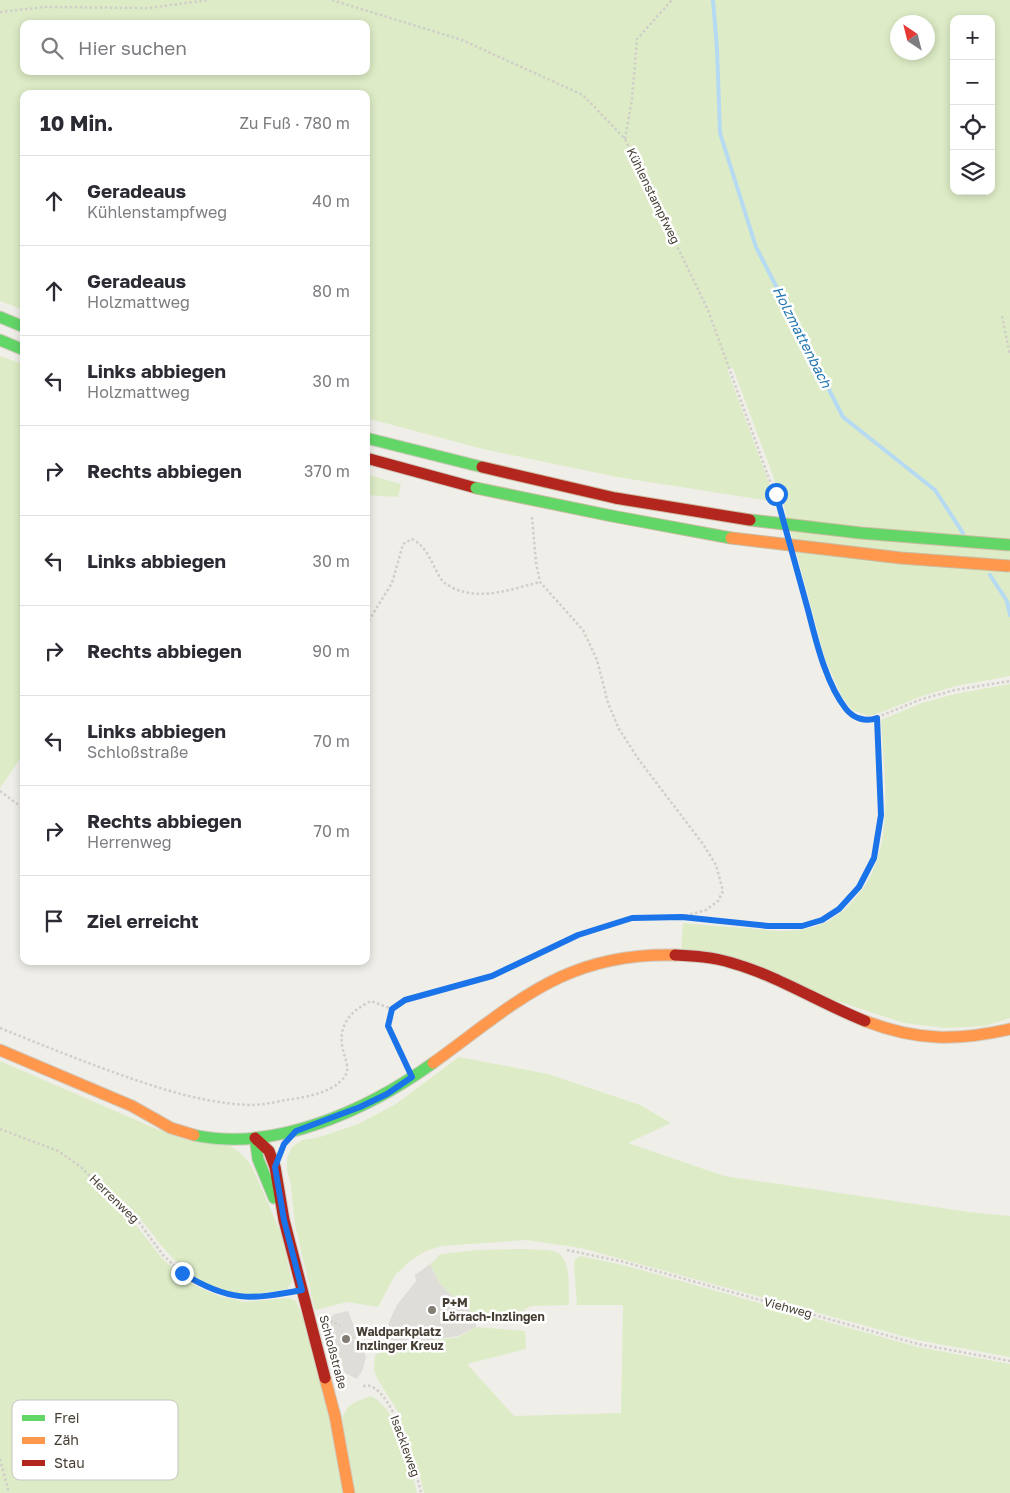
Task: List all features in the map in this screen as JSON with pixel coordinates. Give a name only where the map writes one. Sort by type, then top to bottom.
[{"type":"main road","points":[[0,317],[20,325]]},
{"type":"main road","points":[[0,340],[20,348]]},
{"type":"main road","points":[[370,439],[615,498],[751,521],[892,536],[1010,545]]},
{"type":"main road","points":[[370,459],[476,488],[612,516],[749,541],[901,558],[1010,566]]},
{"type":"main road","points":[[0,1050],[138,1108],[166,1126],[218,1139],[235,1140],[296,1131],[373,1101],[412,1077],[520,998],[556,977],[613,959],[645,955],[680,955],[713,959],[743,966],[865,1021],[898,1032],[960,1037],[995,1033],[1010,1029]]},
{"type":"main road","points":[[138,1108],[171,1115]]},
{"type":"main road","points":[[291,1119],[325,1120]]},
{"type":"main road","points":[[233,1126],[255,1138]]},
{"type":"main road","points":[[275,1167],[283,1147],[296,1131]]},
{"type":"main road","name":"Schloßstraße","points":[[255,1138],[269,1151],[275,1167],[284,1220],[335,1416],[350,1493]]},
{"type":"main road","name":"Schloßstraße","points":[[255,1138],[258,1160],[284,1220]]},
{"type":"path","points":[[0,12],[45,7],[148,8],[208,0]]},
{"type":"path","name":"Kühlenstampfweg","points":[[332,0],[462,40],[583,95],[625,138],[708,310],[781,511]]},
{"type":"path","points":[[625,138],[632,99],[637,39],[672,0]]},
{"type":"path","points":[[1002,316],[1010,355]]},
{"type":"path","points":[[532,517],[536,564],[540,582],[583,630],[597,660],[608,703],[619,729],[638,760],[703,844],[716,865],[722,891],[718,902],[706,910],[682,917]]},
{"type":"path","points":[[370,619],[392,583],[403,544],[412,539],[420,543],[429,554],[442,582],[463,592],[488,595],[540,582]]},
{"type":"path","points":[[795,562],[821,658],[839,698],[848,711],[857,718],[868,721],[922,699],[955,690],[1010,681]]},
{"type":"path","points":[[412,1077],[388,1026],[392,1009],[405,1000],[492,976],[578,935],[632,918],[682,917],[768,926],[802,926],[822,920],[839,909],[859,887],[874,858],[881,815],[877,718]]},
{"type":"path","points":[[0,791],[20,806]]},
{"type":"path","points":[[0,1028],[81,1061],[164,1090],[210,1101],[253,1105],[307,1097],[332,1087],[345,1076],[348,1064],[342,1044],[344,1026],[349,1016],[357,1008],[371,1001],[392,1009]]},
{"type":"path","name":"Herrenweg","points":[[0,1129],[58,1150],[81,1167],[138,1221],[163,1255],[182,1273],[200,1284],[221,1293],[243,1297],[266,1297],[302,1290]]},
{"type":"path","name":"Viehweg","points":[[567,1250],[624,1262],[918,1344],[1010,1361]]},
{"type":"path","name":"Isackleweg","points":[[363,1386],[371,1386],[380,1393],[395,1414],[421,1493]]},
{"type":"path","points":[[0,1459],[9,1493]]},
{"type":"green space","points":[[0,0],[1010,0],[1010,676],[956,686],[922,696],[869,716],[852,710],[842,697],[825,659],[783,503],[733,368],[727,369],[776,502],[617,477],[483,449],[370,419],[370,90],[20,90],[20,308],[0,301]]},
{"type":"green space","points":[[0,356],[20,363],[20,759],[0,788]]},
{"type":"green space","points":[[370,475],[401,484],[398,497],[370,495]]},
{"type":"green space","points":[[1010,684],[1010,1018],[985,1026],[945,1028],[904,1023],[681,950],[683,923],[790,931],[818,926],[841,912],[852,902],[867,883],[876,862],[882,840],[885,792],[881,720],[922,703],[955,694]]},
{"type":"green space","points":[[459,1057],[548,1074],[640,1105],[671,1123],[628,1143],[724,1176],[969,1212],[1010,1216],[1010,1357],[917,1340],[581,1248],[526,1240],[442,1246],[426,1251],[410,1261],[395,1275],[378,1307],[347,1302],[315,1310],[295,1225],[291,1186],[287,1170],[287,1158],[292,1147],[302,1140],[320,1137],[358,1124],[396,1104]]},
{"type":"green space","points":[[0,1061],[159,1130],[230,1146],[248,1161],[282,1236],[292,1282],[287,1289],[245,1295],[222,1291],[201,1281],[182,1267],[131,1211],[132,1220],[160,1256],[181,1276],[198,1287],[219,1296],[245,1302],[289,1298],[296,1301],[343,1418],[347,1409],[357,1401],[371,1396],[380,1403],[389,1413],[402,1439],[417,1493],[0,1493]]},
{"type":"green space","points":[[524,1249],[553,1251],[564,1259],[567,1266],[569,1283],[569,1305],[531,1306],[523,1311],[476,1316],[440,1284],[430,1264],[441,1254],[477,1250]]},
{"type":"green space","points":[[581,1256],[623,1265],[918,1347],[1010,1364],[1010,1493],[424,1493],[397,1410],[378,1380],[374,1370],[375,1355],[388,1347],[458,1337],[476,1327],[525,1331],[526,1349],[467,1364],[514,1416],[621,1413],[623,1305],[577,1305],[574,1265],[575,1259]]},
{"type":"shaded area","name":"P+M Lörrach-Inzlingen","points":[[430,1264],[440,1284],[476,1316],[476,1327],[458,1336],[388,1347],[389,1322],[397,1305],[416,1281],[415,1275]]},
{"type":"shaded area","name":"Waldparkplatz Inzlinger Kreuz","points":[[348,1311],[366,1357],[363,1369],[357,1379],[345,1373],[326,1321],[335,1314]]},
{"type":"waterway","name":"Holzmattenbach","points":[[713,0],[720,133],[756,247],[843,417],[935,490],[963,533]]},
{"type":"waterway","name":"Holzmattenbach","points":[[990,575],[1007,601],[1010,615]]},
{"type":"traffic: fast","points":[[0,317],[20,325]]},
{"type":"traffic: fast","points":[[0,340],[20,348]]},
{"type":"traffic: fast","points":[[370,439],[482,467]]},
{"type":"traffic: fast","points":[[476,488],[731,538]]},
{"type":"traffic: fast","points":[[750,520],[861,533],[1010,545]]},
{"type":"traffic: fast","points":[[194,1135],[225,1139],[257,1138],[320,1123],[351,1111],[380,1096],[433,1063]]},
{"type":"traffic: fast","points":[[255,1138],[258,1159],[274,1198]]},
{"type":"traffic: slow","points":[[731,538],[901,558],[1010,566]]},
{"type":"traffic: slow","points":[[433,1063],[517,1002],[544,985],[572,972],[602,962],[636,956],[675,955]]},
{"type":"traffic: slow","points":[[865,1021],[884,1028],[937,1037],[972,1036],[1010,1029]]},
{"type":"traffic: slow","points":[[0,1050],[132,1106],[171,1128],[194,1135]]},
{"type":"traffic: slow","points":[[325,1378],[335,1416],[349,1493]]},
{"type":"traffic: jam","points":[[370,459],[476,488]]},
{"type":"traffic: jam","points":[[482,467],[615,498],[750,520]]},
{"type":"traffic: jam","points":[[675,955],[718,959],[749,968],[865,1021]]},
{"type":"traffic: jam","points":[[255,1138],[269,1151],[275,1167],[284,1220],[325,1378]]},
{"type":"place","name":"P+M Lörrach-Inzlingen","points":[[432,1310]]},
{"type":"place","name":"Waldparkplatz Inzlinger Kreuz","points":[[346,1339]]},
{"type":"route","points":[[182,1273],[200,1284],[221,1293],[243,1297],[266,1297],[302,1290],[284,1220],[275,1167],[278,1156],[284,1144],[296,1131],[360,1107],[387,1094],[412,1077],[388,1026],[392,1009],[405,1000],[492,976],[578,935],[632,918],[682,917],[768,926],[802,926],[822,920],[839,909],[859,887],[874,858],[881,815],[877,718],[868,721],[857,718],[848,711],[839,698],[821,658],[776,494]]}]
